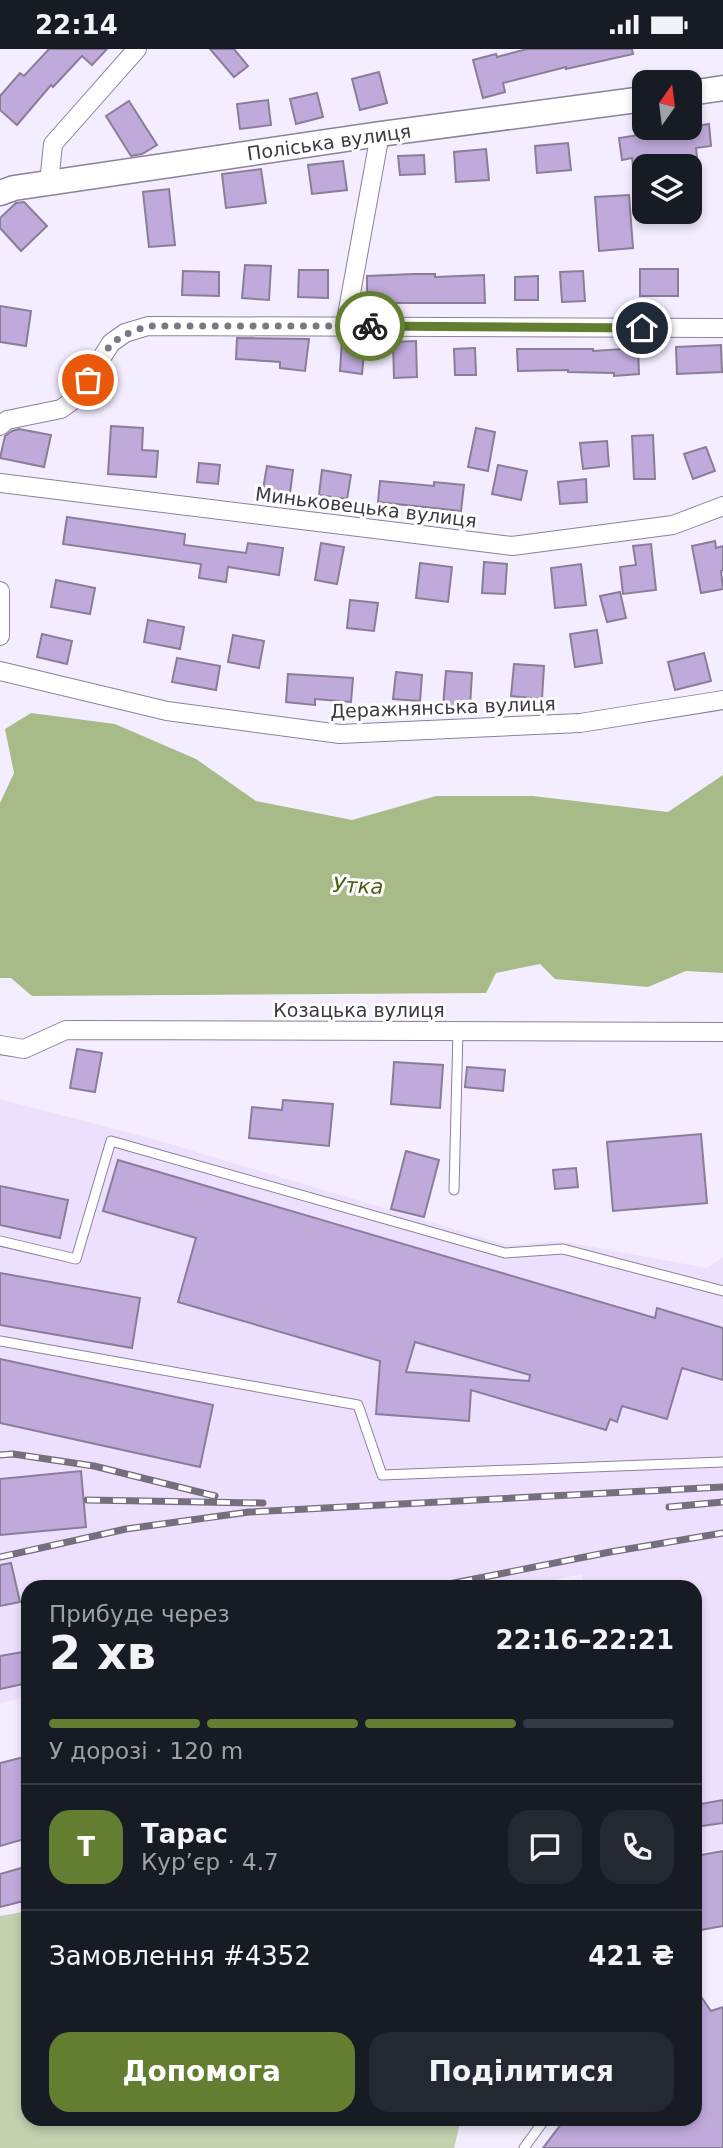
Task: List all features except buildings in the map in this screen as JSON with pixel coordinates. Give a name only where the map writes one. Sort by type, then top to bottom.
[{"type":"main road","points":[[702,92],[723,89]]},
{"type":"main road","name":"Поліська вулиця","points":[[7,190],[380,134],[632,101]]},
{"type":"street","points":[[48,183],[53,143],[137,49]]},
{"type":"street","points":[[345,326],[380,134]]},
{"type":"street","points":[[0,426],[7,420],[61,409],[76,398],[111,343],[125,334],[148,326],[723,328]]},
{"type":"street","name":"Миньковецька вулиця","points":[[0,483],[512,546],[673,525],[723,506]]},
{"type":"street","points":[[0,591],[0,636]]},
{"type":"street","name":"Деражнянська вулиця","points":[[0,671],[167,711],[340,734],[580,723],[723,700]]},
{"type":"street","name":"Козацька вулиця","points":[[0,1045],[24,1049],[66,1030],[723,1032]]},
{"type":"lane","points":[[454,1190],[458,1031]]},
{"type":"lane","points":[[0,1241],[76,1259],[111,1141],[505,1253],[563,1249],[723,1291]]},
{"type":"lane","points":[[0,1341],[358,1405],[382,1475],[723,1462]]},
{"type":"lane","points":[[524,2148],[540,2126]]},
{"type":"shaded area","points":[[0,1099],[153,1139],[508,1245],[560,1241],[707,1268],[723,1257],[723,1849],[702,1853],[702,1580],[583,1580],[582,1574],[554,1580],[21,1580],[21,1698],[0,1703]]},
{"type":"shaded area","points":[[21,1912],[21,2126],[459,2126],[454,2148],[0,2148],[0,1916]]},
{"type":"water","name":"Утка","points":[[31,713],[115,724],[196,759],[256,801],[352,820],[436,796],[533,796],[668,812],[723,775],[723,973],[686,971],[648,987],[555,979],[540,964],[496,973],[486,993],[32,996],[11,978],[0,978],[0,803],[14,773],[5,729]]},
{"type":"railway","points":[[0,1455],[13,1454],[94,1466],[215,1496]]},
{"type":"railway","points":[[0,1557],[126,1529],[249,1512],[723,1487]]},
{"type":"railway","points":[[87,1500],[263,1503]]},
{"type":"railway","points":[[669,1507],[723,1502]]},
{"type":"railway","points":[[469,1580],[723,1533]]},
{"type":"way so far","points":[[88,380],[111,343],[125,334],[148,326],[370,326]]},
{"type":"route","points":[[370,326],[642,328]]}]
